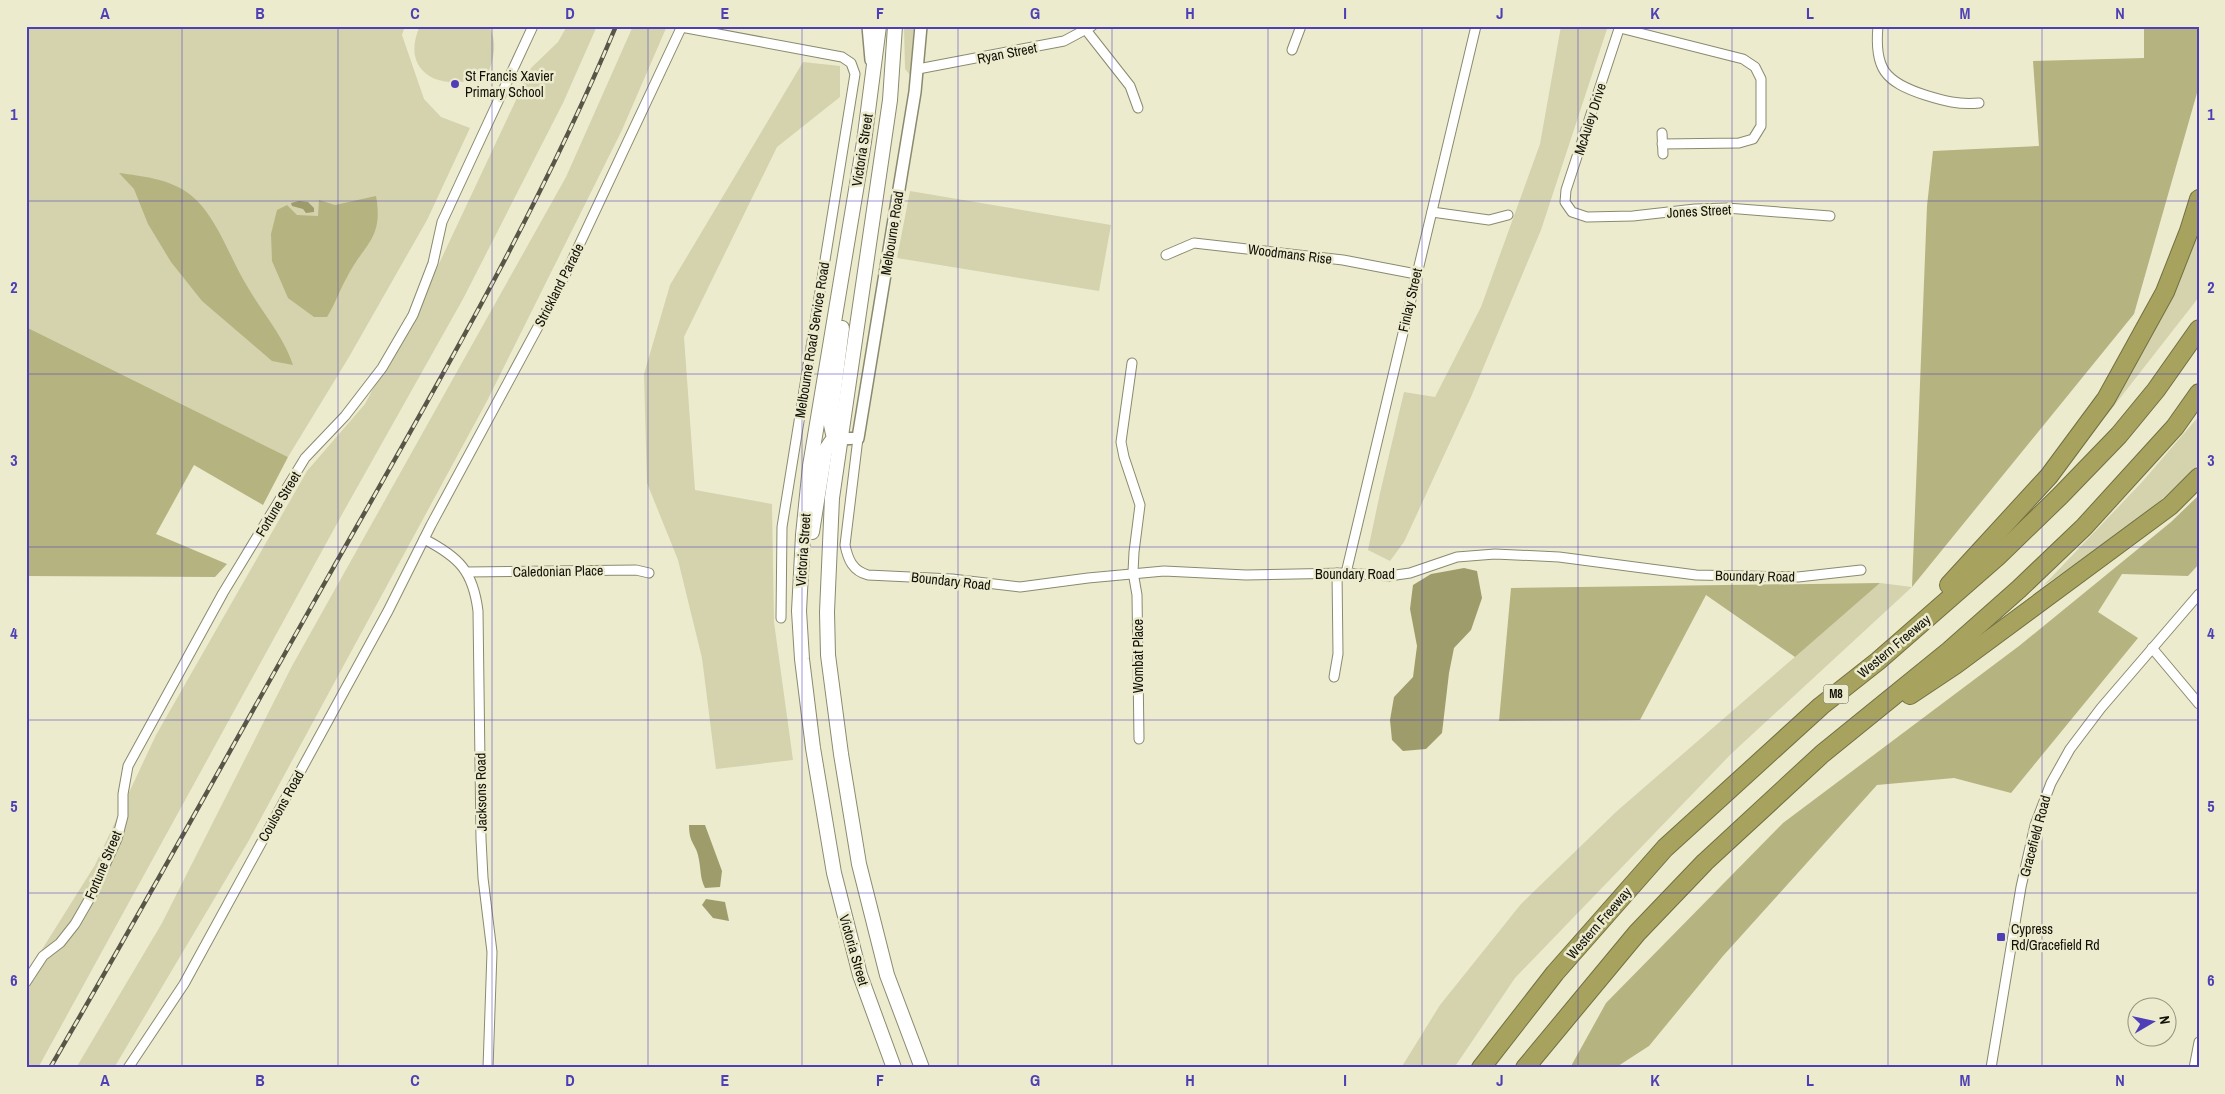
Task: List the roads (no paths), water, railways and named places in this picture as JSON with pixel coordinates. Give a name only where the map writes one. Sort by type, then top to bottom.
[{"type":"highway","points":[[1878,661],[2010,520],[2048,476],[2106,399],[2166,292],[2199,199]]},
{"type":"highway","name":"Western Freeway","points":[[1481,1068],[1555,973],[1665,848],[1814,712],[1878,661],[1997,556],[2060,496],[2119,435],[2156,390],[2199,329]]},
{"type":"highway","points":[[1525,1068],[1637,933],[1705,862],[1822,754],[1949,651],[2078,533],[2175,427],[2199,393]]},
{"type":"highway","points":[[1822,754],[1978,648],[2170,506],[2199,477]]},
{"type":"main road","name":"Victoria Street","points":[[879,26],[864,142],[810,466],[802,535],[800,604],[807,702],[834,873],[860,975],[894,1068]]},
{"type":"main road","name":"Victoria Street","points":[[896,26],[892,86],[832,498],[829,536],[828,647],[834,705],[851,819],[872,920],[887,975],[922,1068]]},
{"type":"main road","points":[[841,439],[832,432],[830,414],[864,142]]},
{"type":"main road","points":[[800,604],[826,451],[831,442],[841,439]]},
{"type":"street","name":"Fortune Street","points":[[26,982],[43,956],[60,943],[75,924],[90,898],[117,839],[123,816],[122,794],[128,766],[223,593],[305,458],[344,416],[382,368],[413,315],[433,263],[445,214],[533,26]]},
{"type":"street","points":[[868,26],[871,94]]},
{"type":"street","name":"Melbourne Road","points":[[850,562],[845,546],[845,533],[858,438],[918,70],[922,26]]},
{"type":"street","points":[[1292,50],[1301,26]]},
{"type":"street","name":"Finlay Street","points":[[1334,677],[1338,654],[1341,573],[1432,212],[1476,26]]},
{"type":"street","points":[[1878,26],[1879,60],[1886,74],[1895,83],[1944,102],[1979,103]]},
{"type":"street","name":"Melbourne Road Service Road","points":[[682,27],[842,57],[851,63],[855,74],[782,527],[781,618]]},
{"type":"street","name":"Strickland Parade","points":[[424,539],[552,301],[682,27]]},
{"type":"street","points":[[1620,27],[1743,60],[1754,66],[1759,74],[1761,126],[1753,139],[1742,143],[1662,149],[1662,133]]},
{"type":"street","name":"McAuley Drive","points":[[1570,210],[1565,200],[1567,187],[1620,27]]},
{"type":"street","points":[[1089,28],[1130,86],[1138,108]]},
{"type":"street","name":"Ryan Street","points":[[918,70],[1064,41],[1089,28]]},
{"type":"street","name":"Jones Street","points":[[1570,210],[1580,216],[1638,216],[1701,208],[1736,208],[1830,216]]},
{"type":"street","points":[[1432,212],[1489,220],[1508,215]]},
{"type":"street","name":"Woodmans Rise","points":[[1166,255],[1194,243],[1353,261],[1416,274]]},
{"type":"street","name":"Wombat Place","points":[[1132,363],[1121,442],[1124,457],[1140,504],[1133,572],[1138,595],[1139,739]]},
{"type":"street","points":[[841,439],[858,438]]},
{"type":"street","name":"Jacksons Road","points":[[424,539],[453,555],[467,572],[477,600],[480,632],[481,839],[483,878],[492,952],[488,1068]]},
{"type":"street","name":"Coulsons Road","points":[[128,1068],[184,984],[378,628],[424,539]]},
{"type":"street","name":"Boundary Road","points":[[850,562],[856,569],[868,575],[952,579],[1005,587],[1020,587],[1133,572],[1174,571],[1246,575],[1341,573],[1395,576],[1410,573],[1457,557],[1489,554],[1559,557],[1696,575],[1798,577],[1862,570]]},
{"type":"street","name":"Caledonian Place","points":[[467,572],[636,570],[649,573]]},
{"type":"street","name":"Gracefield Road","points":[[1991,1068],[2021,887],[2041,807],[2054,776],[2070,749],[2101,708],[2199,594]]},
{"type":"street","points":[[2152,648],[2199,704]]},
{"type":"street","points":[[2194,1068],[2199,1042]]},
{"type":"railway","points":[[50,1068],[157,882],[482,302],[552,166],[616,26]]},
{"type":"place","name":"St Francis Xavier Primary School","points":[[455,84]]},
{"type":"place","name":"Cypress Rd/Gracefield Rd","points":[[2001,937]]}]
